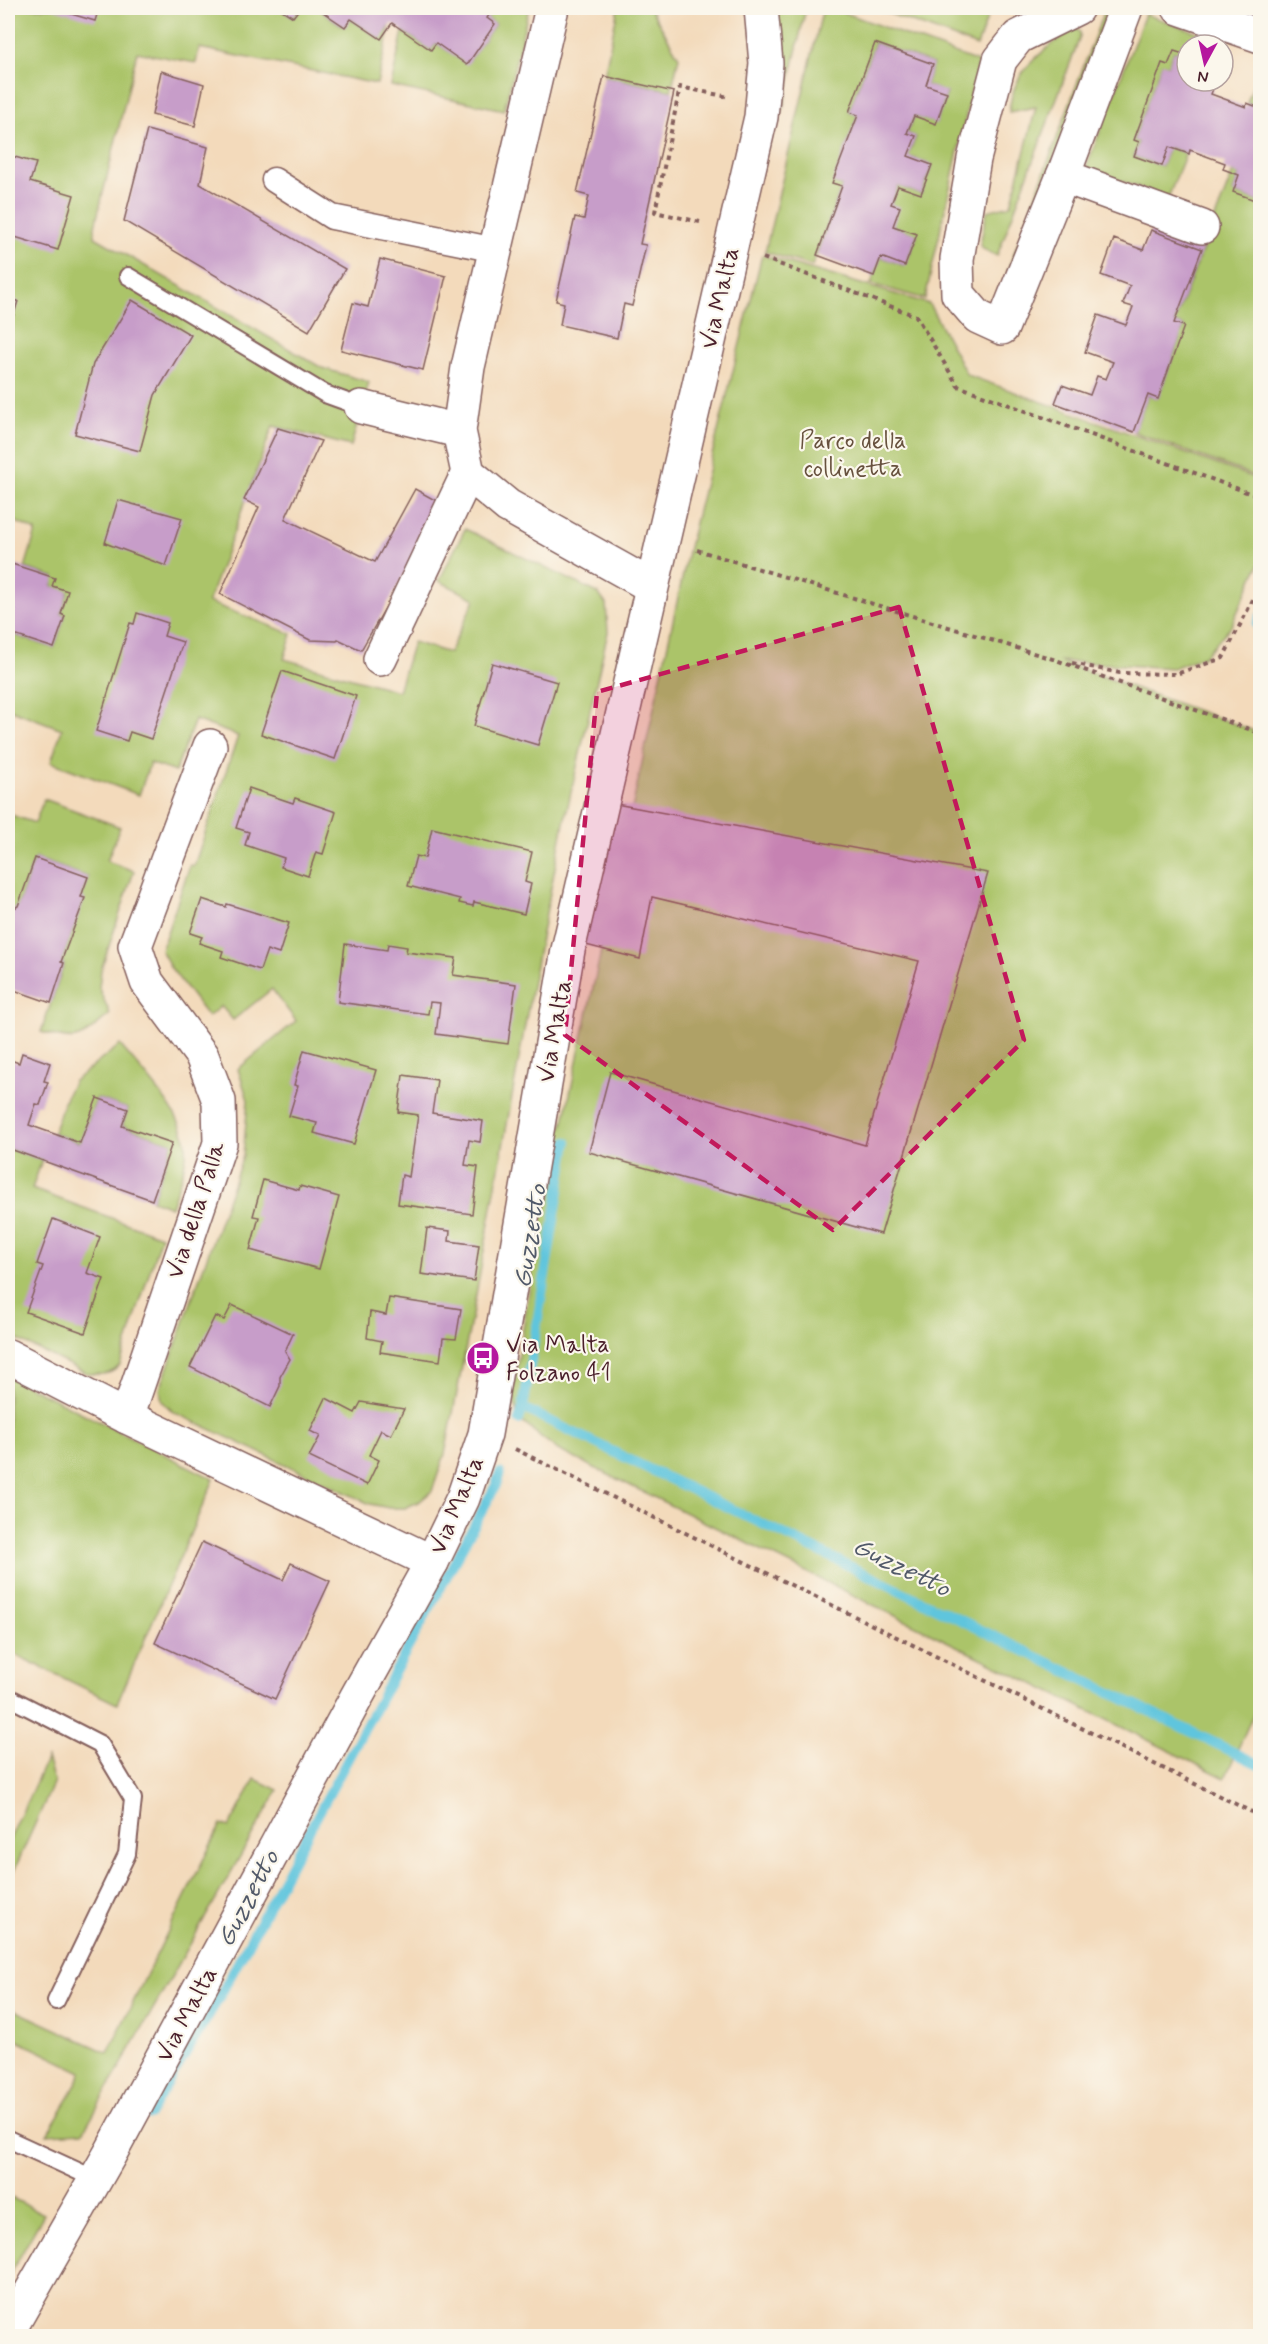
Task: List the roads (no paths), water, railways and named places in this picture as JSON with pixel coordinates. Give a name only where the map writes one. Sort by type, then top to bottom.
[{"type":"street","points":[[380,659],[468,473],[459,431],[468,367],[552,8]]},
{"type":"street","name":"Via Malta","points":[[8,2332],[95,2179],[432,1562],[463,1498],[485,1434],[568,950],[761,117],[766,63],[761,8]]},
{"type":"street","points":[[1021,8],[1000,60],[974,159],[957,259],[958,294],[978,317],[1002,328],[1063,176],[1126,8]]},
{"type":"street","points":[[1000,60],[1018,37],[1077,8]]},
{"type":"street","points":[[1179,8],[1260,36]]},
{"type":"street","points":[[1063,176],[1202,227]]},
{"type":"street","points":[[274,180],[332,217],[496,250]]},
{"type":"street","points":[[361,407],[459,431]]},
{"type":"street","points":[[468,473],[508,506],[651,586]]},
{"type":"street","name":"Via della Palla","points":[[127,1417],[220,1143],[219,1101],[202,1056],[147,982],[135,946],[210,746]]},
{"type":"street","points":[[8,1356],[127,1417],[432,1562]]},
{"type":"lane","points":[[128,276],[325,394],[361,407]]},
{"type":"lane","points":[[8,1697],[100,1744],[133,1799],[127,1854],[56,2001]]},
{"type":"lane","points":[[8,2139],[95,2179]]},
{"type":"waterway","name":"Guzzetto","points":[[1257,625],[1260,617]]},
{"type":"waterway","name":"Guzzetto","points":[[519,1420],[523,1408],[567,1142]]},
{"type":"waterway","name":"Guzzetto","points":[[523,1408],[1260,1765]]},
{"type":"waterway","name":"Guzzetto","points":[[149,2115],[215,2005],[496,1485],[500,1473]]},
{"type":"place","name":"Via Malta Folzano 41","points":[[483,1358]]},
{"type":"park label","name":"Parco della collinetta","points":[[853,454]]}]
